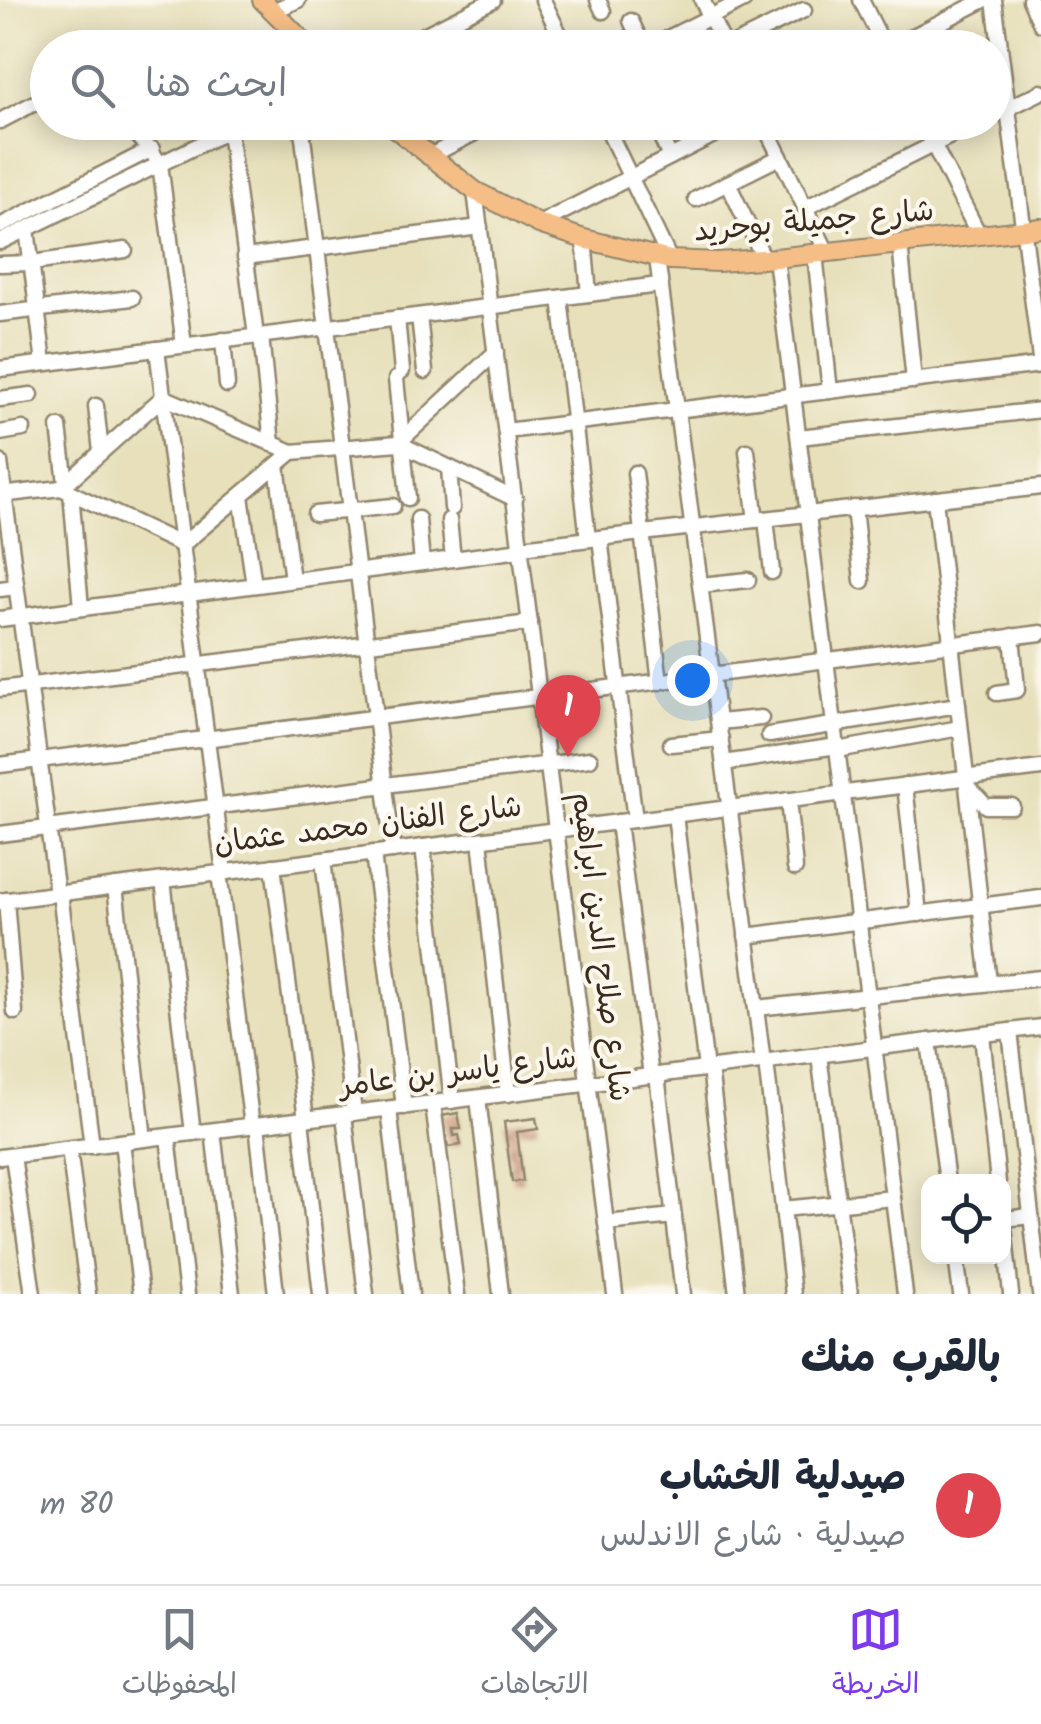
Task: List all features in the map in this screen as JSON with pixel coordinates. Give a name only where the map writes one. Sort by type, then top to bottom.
[{"type":"main road","points":[[268,6],[292,30]]},
{"type":"main road","name":"شارع جميلة بوحريد","points":[[409,140],[475,192],[539,224],[664,259],[770,258],[1032,229]]},
{"type":"street","points":[[268,6],[298,0]]},
{"type":"street","points":[[434,30],[493,0]]},
{"type":"street","points":[[543,0],[558,30]]},
{"type":"street","points":[[702,0],[717,30]]},
{"type":"street","points":[[683,30],[744,0]]},
{"type":"street","points":[[863,0],[878,30]]},
{"type":"street","points":[[923,30],[984,0]]},
{"type":"street","points":[[994,0],[996,30]]},
{"type":"street","points":[[1030,0],[1041,24]]},
{"type":"street","points":[[763,30],[804,10]]},
{"type":"street","points":[[631,21],[636,30]]},
{"type":"street","points":[[1011,107],[1040,93]]},
{"type":"street","points":[[0,121],[30,105]]},
{"type":"street","points":[[139,140],[152,149],[160,164],[184,346]]},
{"type":"street","points":[[0,242],[210,140]]},
{"type":"street","points":[[230,140],[272,444]]},
{"type":"street","points":[[302,140],[393,851]]},
{"type":"street","points":[[428,157],[461,140]]},
{"type":"street","points":[[613,140],[664,259],[660,285],[793,1294]]},
{"type":"street","points":[[662,140],[670,157]]},
{"type":"street","points":[[539,224],[704,140]]},
{"type":"street","points":[[772,140],[805,208],[821,253],[830,391]]},
{"type":"street","points":[[931,140],[979,236]]},
{"type":"street","points":[[805,208],[944,140]]},
{"type":"street","points":[[506,431],[1041,365],[1032,229],[1008,140]]},
{"type":"street","points":[[0,226],[152,149]]},
{"type":"street","points":[[696,199],[780,157]]},
{"type":"street","points":[[728,184],[770,258],[793,396],[905,1294]]},
{"type":"street","name":"شارع صلاح الدين ابراهيم","points":[[475,192],[614,1294]]},
{"type":"street","points":[[245,257],[480,227]]},
{"type":"street","points":[[26,229],[44,363]]},
{"type":"street","points":[[584,239],[589,294]]},
{"type":"street","points":[[900,244],[914,380]]},
{"type":"street","points":[[0,264],[124,250]]},
{"type":"street","points":[[0,369],[660,285]]},
{"type":"street","points":[[0,314],[132,298]]},
{"type":"street","points":[[560,298],[574,423],[619,687],[635,820]]},
{"type":"street","points":[[419,316],[425,371]]},
{"type":"street","points":[[397,318],[401,443],[408,498]]},
{"type":"street","points":[[222,340],[227,385]]},
{"type":"street","points":[[158,349],[276,1294]]},
{"type":"street","points":[[401,443],[496,352]]},
{"type":"street","points":[[0,399],[30,395]]},
{"type":"street","points":[[164,397],[292,452],[401,443],[514,499]]},
{"type":"street","points":[[66,488],[164,397]]},
{"type":"street","points":[[96,406],[101,452]]},
{"type":"street","points":[[798,437],[1041,410]]},
{"type":"street","points":[[59,427],[81,608]]},
{"type":"street","points":[[0,432],[23,429]]},
{"type":"street","points":[[747,451],[772,572]]},
{"type":"street","points":[[182,545],[292,452]]},
{"type":"street","points":[[0,462],[6,555],[16,587],[92,1146]]},
{"type":"street","points":[[278,465],[292,580]]},
{"type":"street","points":[[449,468],[453,559]]},
{"type":"street","points":[[635,473],[660,682]]},
{"type":"street","points":[[0,619],[594,538],[1041,486]]},
{"type":"street","points":[[2,494],[66,488],[182,545]]},
{"type":"street","points":[[241,496],[254,585]]},
{"type":"street","points":[[935,499],[988,983]]},
{"type":"street","points":[[314,514],[394,506]]},
{"type":"street","points":[[854,508],[862,581]]},
{"type":"street","points":[[418,519],[422,563]]},
{"type":"street","points":[[701,585],[748,580]]},
{"type":"street","points":[[0,589],[16,587]]},
{"type":"street","points":[[0,689],[530,623]]},
{"type":"street","points":[[0,765],[1041,632]]},
{"type":"street","points":[[998,693],[1017,690],[1012,636]]},
{"type":"street","points":[[770,735],[958,704]]},
{"type":"street","points":[[719,722],[761,718]]},
{"type":"street","points":[[724,763],[960,728]]},
{"type":"street","points":[[671,744],[721,739]]},
{"type":"street","points":[[0,834],[590,759]]},
{"type":"street","name":"شارع الفنان محمد عثمان","points":[[3,901],[843,793],[966,782],[1041,768]]},
{"type":"street","points":[[966,782],[986,806],[1012,806]]},
{"type":"street","points":[[904,786],[918,914]]},
{"type":"street","points":[[788,800],[795,868]]},
{"type":"street","points":[[674,815],[737,1294]]},
{"type":"street","points":[[618,822],[683,1294]]},
{"type":"street","points":[[480,840],[508,1094]]},
{"type":"street","points":[[424,847],[452,1102]]},
{"type":"street","points":[[373,854],[411,1294]]},
{"type":"street","points":[[323,860],[366,1294]]},
{"type":"street","points":[[273,866],[322,1294]]},
{"type":"street","points":[[163,880],[193,1134]]},
{"type":"street","points":[[114,886],[144,1140]]},
{"type":"street","points":[[746,936],[1041,898]]},
{"type":"street","points":[[3,901],[15,1012]]},
{"type":"street","points":[[756,1008],[1041,978]]},
{"type":"street","name":"شارع ياسر بن عامر","points":[[6,1156],[1041,1028]]},
{"type":"street","points":[[1010,1031],[1040,1294]]},
{"type":"street","points":[[982,1034],[997,1174]]},
{"type":"street","points":[[929,1041],[945,1174]]},
{"type":"street","points":[[819,1055],[850,1294]]},
{"type":"street","points":[[478,1098],[502,1294]]},
{"type":"street","points":[[432,1104],[457,1294]]},
{"type":"street","points":[[213,1131],[232,1294]]},
{"type":"street","points":[[168,1136],[187,1294]]},
{"type":"street","points":[[122,1142],[142,1294]]},
{"type":"street","points":[[69,1149],[88,1294]]},
{"type":"street","points":[[6,1156],[33,1294]]},
{"type":"street","points":[[783,1208],[893,1198]]},
{"type":"street","points":[[606,1223],[674,1216]]},
{"type":"street","points":[[1011,1218],[1031,1216]]},
{"type":"street","points":[[957,1264],[960,1294]]},
{"type":"street","points":[[1008,1264],[1011,1294]]},
{"type":"building","points":[[458,1113],[461,1129],[453,1129],[461,1145],[448,1147],[442,1116]]},
{"type":"building","points":[[536,1118],[538,1129],[517,1132],[523,1181],[512,1182],[504,1122]]},
{"type":"place","name":"صيدلية الخشاب","points":[[568,757]]}]
